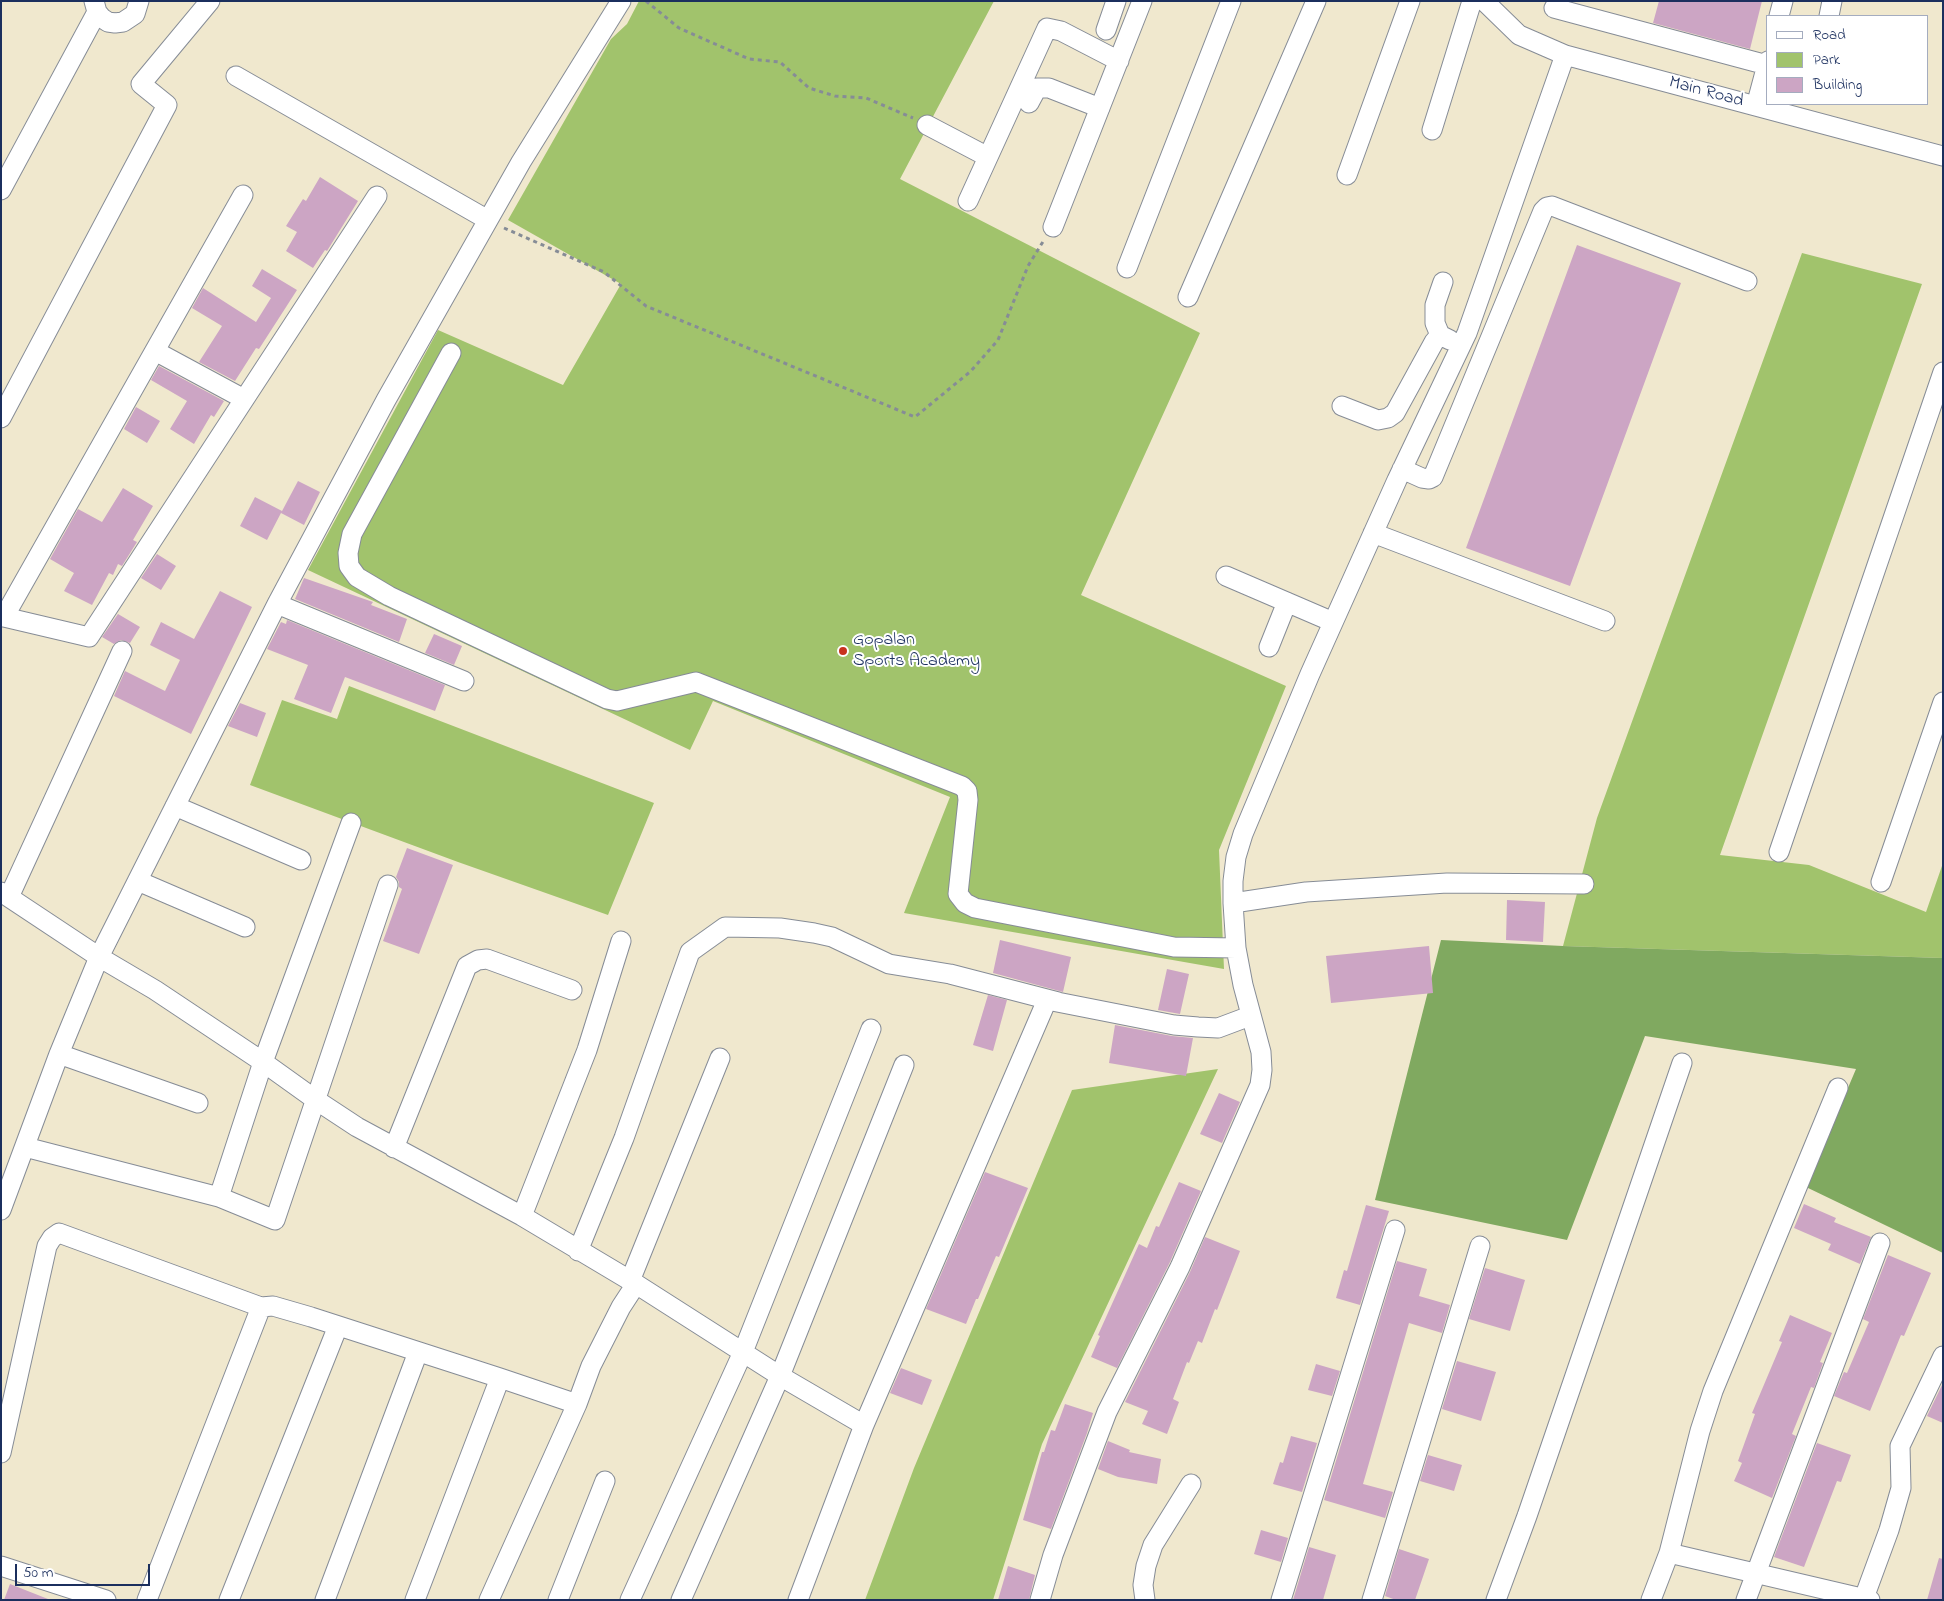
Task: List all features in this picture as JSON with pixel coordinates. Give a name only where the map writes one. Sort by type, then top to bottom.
[{"type":"street","points":[[1,190],[96,7],[108,22],[123,22],[135,14],[139,1]]},
{"type":"street","points":[[1,418],[8,390],[167,105],[140,84],[210,1]]},
{"type":"street","points":[[1,1210],[59,1054],[99,957],[277,604],[386,400],[521,162],[621,1]]},
{"type":"street","points":[[1106,30],[1116,1]]},
{"type":"street","points":[[1053,228],[1142,1]]},
{"type":"street","points":[[1128,268],[1231,1]]},
{"type":"street","points":[[1188,297],[1316,1]]},
{"type":"street","points":[[1347,175],[1410,1]]},
{"type":"street","points":[[1432,130],[1472,1]]},
{"type":"street","name":"Main Road","points":[[1484,1],[1519,35],[1565,55],[1756,106],[1805,111],[1943,156]]},
{"type":"street","points":[[1780,15],[1783,1]]},
{"type":"street","points":[[1828,15],[1832,1]]},
{"type":"street","points":[[1554,8],[1766,63]]},
{"type":"street","points":[[968,201],[1047,28],[1062,31],[1118,62]]},
{"type":"street","points":[[1040,1600],[1053,1555],[1107,1412],[1180,1267],[1260,1085],[1262,1070],[1261,1052],[1250,1016],[1236,948],[1233,880],[1236,857],[1333,622],[1402,469],[1468,333],[1565,55]]},
{"type":"street","points":[[1756,106],[1766,67]]},
{"type":"street","points":[[236,76],[488,220]]},
{"type":"street","points":[[1029,103],[1037,88],[1049,88],[1100,108]]},
{"type":"street","points":[[927,124],[988,157]]},
{"type":"street","points":[[244,195],[3,617],[90,637],[376,196]]},
{"type":"street","points":[[1402,469],[1422,478],[1434,477],[1543,211],[1547,208],[1552,206],[1747,281]]},
{"type":"street","points":[[1443,282],[1435,305],[1435,323],[1440,335],[1461,346]]},
{"type":"street","points":[[1342,406],[1378,420],[1388,418],[1395,413],[1440,335]]},
{"type":"street","points":[[155,351],[244,399]]},
{"type":"street","points":[[451,353],[352,534],[348,559],[349,566],[357,577],[389,596],[607,699],[617,701],[696,682],[962,786],[967,792],[968,800],[958,894],[964,903],[975,908],[1174,947],[1236,948]]},
{"type":"street","points":[[1779,852],[1943,372]]},
{"type":"street","points":[[1373,533],[1605,620]]},
{"type":"street","points":[[1226,576],[1333,622]]},
{"type":"street","points":[[1269,647],[1287,602]]},
{"type":"street","points":[[277,604],[464,681]]},
{"type":"street","points":[[122,652],[5,895],[99,957],[154,990],[263,1062],[316,1100],[394,1148],[522,1216],[633,1283],[780,1376],[864,1425]]},
{"type":"street","points":[[1881,882],[1943,702]]},
{"type":"street","points":[[175,806],[301,860]]},
{"type":"street","points":[[219,1197],[263,1062],[351,822]]},
{"type":"street","points":[[138,881],[245,927]]},
{"type":"street","points":[[1233,904],[1306,892],[1447,883],[1584,884]]},
{"type":"street","points":[[25,1147],[219,1197],[275,1220],[388,885]]},
{"type":"street","points":[[578,1251],[624,1138],[690,952],[724,926],[780,928],[832,937],[889,964],[950,974],[1058,1002]]},
{"type":"street","points":[[522,1216],[587,1050],[621,941]]},
{"type":"street","points":[[394,1148],[467,966],[478,960],[487,959],[572,990]]},
{"type":"street","points":[[798,1600],[864,1425],[1047,1000],[1174,1025],[1198,1027],[1218,1028],[1250,1016]]},
{"type":"street","points":[[630,1600],[743,1352],[871,1029]]},
{"type":"street","points":[[59,1054],[198,1103]]},
{"type":"street","points":[[489,1600],[591,1366],[633,1283],[720,1058]]},
{"type":"street","points":[[1496,1600],[1527,1516],[1682,1063]]},
{"type":"street","points":[[681,1600],[780,1376],[904,1065]]},
{"type":"street","points":[[1651,1600],[1669,1553],[1700,1431],[1713,1391],[1838,1088]]},
{"type":"street","points":[[1280,1600],[1395,1230]]},
{"type":"street","points":[[1,1452],[47,1246],[52,1238],[59,1233],[261,1307],[273,1306],[338,1326],[576,1404]]},
{"type":"street","points":[[1746,1600],[1754,1574],[1880,1243]]},
{"type":"street","points":[[1372,1600],[1480,1246]]},
{"type":"street","points":[[147,1600],[261,1307]]},
{"type":"street","points":[[229,1600],[338,1326]]},
{"type":"street","points":[[325,1600],[418,1352]]},
{"type":"street","points":[[1669,1553],[1867,1599],[1901,1488],[1900,1446],[1943,1356]]},
{"type":"street","points":[[415,1600],[500,1378]]},
{"type":"street","points":[[558,1600],[605,1481]]},
{"type":"street","points":[[1144,1600],[1146,1566],[1153,1545],[1190,1484]]},
{"type":"street","points":[[1,1566],[61,1593],[106,1600]]},
{"type":"path","points":[[646,1],[679,28],[696,36],[749,59],[780,62],[809,88],[835,96],[866,98],[927,124]]},
{"type":"path","points":[[488,220],[604,272],[646,306],[914,418],[971,371],[998,340],[1028,266],[1053,228]]},
{"type":"green space","points":[[639,1],[994,1],[900,179],[1200,333],[1081,595],[1286,686],[1219,850],[1224,969],[904,913],[950,797],[713,701],[690,750],[308,570],[438,330],[563,385],[621,284],[508,220],[611,39],[627,24]]},
{"type":"green space","points":[[1802,253],[1922,284],[1720,855],[1809,865],[1926,912],[1943,863],[1943,958],[1563,946],[1597,818]]},
{"type":"green space","points":[[349,686],[654,803],[608,915],[250,785],[282,700],[337,719]]},
{"type":"green space","points":[[1441,940],[1563,946],[1943,958],[1943,1253],[1806,1187],[1856,1069],[1645,1036],[1567,1240],[1375,1200]]},
{"type":"green space","points":[[1218,1069],[1042,1444],[993,1600],[865,1600],[914,1468],[1072,1090]]},
{"type":"building","points":[[1659,1],[1762,1],[1750,49],[1653,23]]},
{"type":"building","points":[[320,177],[358,201],[327,251],[325,250],[313,268],[286,251],[297,232],[286,226],[303,199],[306,201]]},
{"type":"building","points":[[1577,245],[1681,283],[1570,586],[1466,548]]},
{"type":"building","points":[[262,269],[297,290],[259,349],[256,348],[235,381],[199,362],[222,326],[192,308],[203,288],[256,322],[271,298],[252,286]]},
{"type":"building","points":[[159,366],[224,401],[214,417],[211,415],[194,444],[170,429],[187,401],[151,380]]},
{"type":"building","points":[[136,407],[160,421],[147,443],[124,429]]},
{"type":"building","points":[[298,481],[320,492],[304,525],[281,513]]},
{"type":"building","points":[[123,488],[153,506],[133,540],[137,542],[122,566],[118,564],[113,575],[109,573],[92,605],[64,591],[74,573],[50,559],[78,509],[102,522]]},
{"type":"building","points":[[255,497],[282,511],[267,540],[240,526]]},
{"type":"building","points":[[157,554],[176,566],[161,590],[141,578]]},
{"type":"building","points":[[304,578],[373,602],[371,605],[407,619],[399,642],[295,599]]},
{"type":"building","points":[[220,591],[252,607],[191,734],[114,696],[125,671],[165,691],[180,660],[150,645],[161,622],[194,639]]},
{"type":"building","points":[[118,614],[140,627],[130,643],[121,640],[114,644],[102,637]]},
{"type":"building","points":[[287,620],[445,685],[435,711],[345,677],[331,713],[294,699],[308,665],[267,649],[281,622],[286,624]]},
{"type":"building","points":[[434,634],[462,646],[454,665],[425,653]]},
{"type":"building","points":[[240,703],[266,713],[257,737],[228,726]]},
{"type":"building","points":[[407,848],[453,865],[419,954],[383,941],[402,889],[399,887],[396,877]]},
{"type":"building","points":[[1507,900],[1545,902],[1543,942],[1506,940]]},
{"type":"building","points":[[1000,940],[1071,957],[1063,992],[993,973]]},
{"type":"building","points":[[1429,946],[1433,993],[1331,1003],[1326,956]]},
{"type":"building","points":[[1167,969],[1189,974],[1180,1014],[1158,1010]]},
{"type":"building","points":[[988,995],[1007,1000],[993,1051],[973,1045]]},
{"type":"building","points":[[1115,1025],[1193,1038],[1186,1076],[1109,1063]]},
{"type":"building","points":[[1219,1093],[1240,1102],[1222,1143],[1200,1134]]},
{"type":"building","points":[[985,1172],[1028,1188],[999,1257],[996,1256],[966,1324],[926,1309]]},
{"type":"building","points":[[1179,1182],[1201,1191],[1170,1262],[1117,1368],[1091,1357],[1100,1336],[1098,1335],[1139,1244],[1147,1248],[1156,1226],[1159,1227]]},
{"type":"building","points":[[1804,1204],[1836,1218],[1834,1222],[1871,1237],[1860,1264],[1828,1250],[1831,1244],[1794,1228]]},
{"type":"building","points":[[1366,1205],[1389,1211],[1360,1305],[1336,1298],[1344,1270],[1347,1271]]},
{"type":"building","points":[[1205,1237],[1240,1251],[1202,1343],[1198,1341],[1189,1363],[1187,1362],[1173,1399],[1179,1402],[1167,1434],[1142,1424],[1148,1411],[1125,1402],[1190,1272]]},
{"type":"building","points":[[1888,1255],[1931,1273],[1904,1336],[1901,1335],[1870,1411],[1834,1396],[1844,1372],[1847,1373],[1869,1322],[1863,1319]]},
{"type":"building","points":[[1397,1261],[1427,1269],[1419,1296],[1450,1305],[1442,1333],[1409,1323],[1363,1484],[1393,1492],[1385,1518],[1324,1500]]},
{"type":"building","points":[[1485,1268],[1525,1280],[1510,1331],[1469,1319]]},
{"type":"building","points":[[1790,1315],[1832,1333],[1820,1362],[1823,1363],[1814,1388],[1811,1387],[1792,1434],[1796,1436],[1772,1498],[1734,1481],[1742,1463],[1738,1461],[1755,1414],[1752,1413],[1782,1342],[1779,1341]]},
{"type":"building","points":[[1457,1361],[1496,1372],[1481,1421],[1442,1409]]},
{"type":"building","points":[[1316,1364],[1340,1371],[1332,1396],[1308,1390]]},
{"type":"building","points":[[901,1368],[932,1380],[922,1405],[890,1393]]},
{"type":"building","points":[[1943,1383],[1943,1423],[1927,1416]]},
{"type":"building","points":[[1065,1404],[1093,1413],[1051,1529],[1023,1520],[1042,1452],[1044,1452],[1051,1430],[1055,1431]]},
{"type":"building","points":[[1291,1436],[1317,1443],[1302,1492],[1273,1484],[1280,1462],[1283,1463]]},
{"type":"building","points":[[1108,1441],[1130,1450],[1129,1452],[1161,1459],[1157,1484],[1118,1477],[1098,1469]]},
{"type":"building","points":[[1817,1443],[1851,1455],[1841,1482],[1837,1481],[1804,1567],[1774,1557]]},
{"type":"building","points":[[1428,1455],[1462,1465],[1454,1491],[1420,1481]]},
{"type":"building","points":[[1261,1530],[1288,1538],[1281,1562],[1254,1554]]},
{"type":"building","points":[[1309,1547],[1336,1555],[1323,1600],[1293,1600]]},
{"type":"building","points":[[1399,1549],[1429,1559],[1415,1600],[1396,1600],[1385,1596]]},
{"type":"building","points":[[1939,1558],[1943,1559],[1943,1600],[1927,1600]]},
{"type":"building","points":[[1008,1566],[1035,1575],[1029,1600],[998,1600]]},
{"type":"building","points":[[10,1584],[48,1599],[4,1600]]},
{"type":"place","name":"Gopalan Sports Academy","points":[[843,651]]}]
